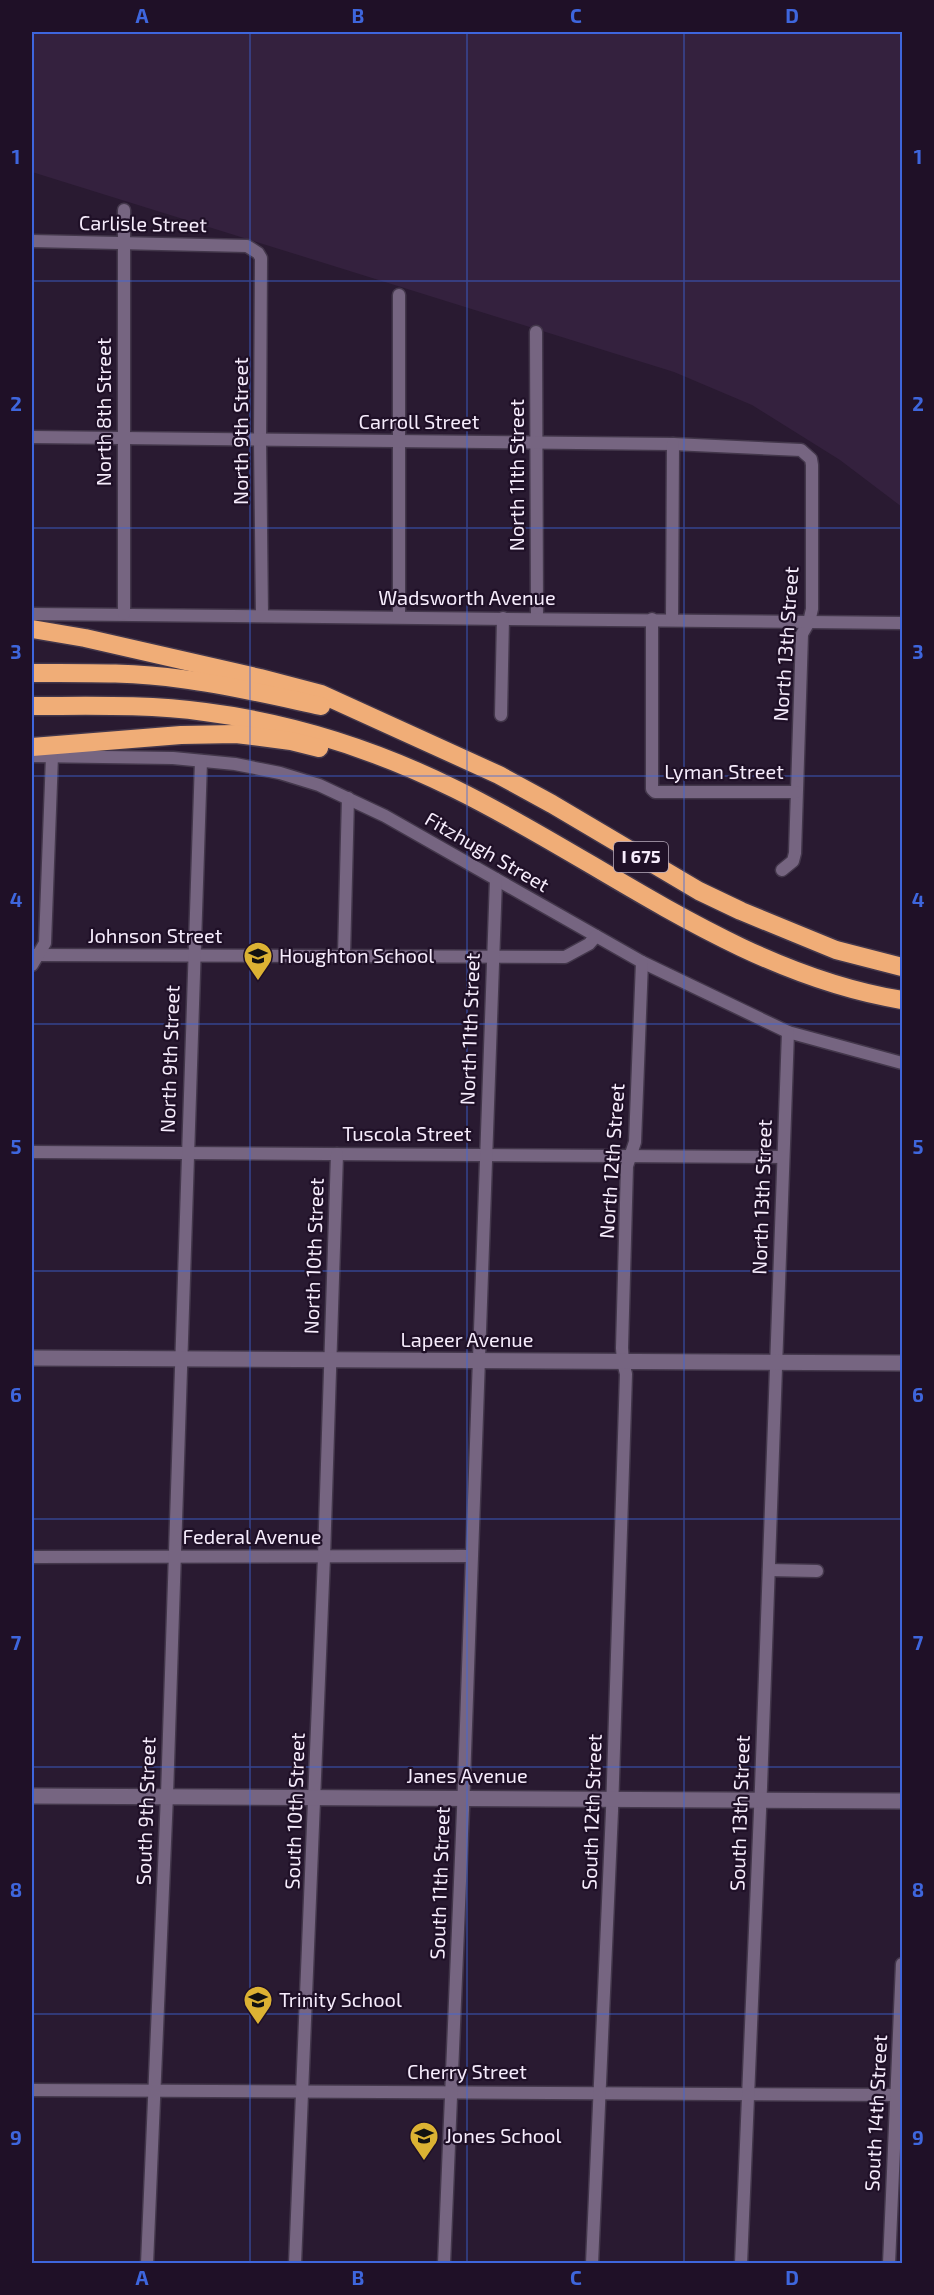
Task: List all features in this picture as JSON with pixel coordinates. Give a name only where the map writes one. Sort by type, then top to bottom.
[{"type":"highway","points":[[32,629],[85,638],[287,684],[321,694],[389,726]]},
{"type":"highway","name":"I 675","points":[[32,673],[110,672],[182,679],[252,690],[321,706],[389,726],[499,776],[552,804],[699,891],[741,911],[836,950],[903,967]]},
{"type":"highway","name":"I 675","points":[[32,706],[115,706],[204,712],[277,725],[317,735],[381,756],[498,811],[650,899],[765,958],[874,995],[903,1000]]},
{"type":"highway","points":[[32,747],[171,736],[236,734],[291,741],[408,768]]},
{"type":"street","name":"North 8th Street","points":[[124,210],[124,615]]},
{"type":"street","name":"Carlisle Street","points":[[32,241],[247,246],[254,249]]},
{"type":"street","name":"North 9th Street","points":[[254,249],[261,258],[262,616]]},
{"type":"street","points":[[399,296],[399,617]]},
{"type":"street","name":"North 11th Street","points":[[536,332],[537,618]]},
{"type":"street","name":"Carroll Street","points":[[32,437],[673,444],[795,448],[806,453]]},
{"type":"street","points":[[672,619],[673,444]]},
{"type":"street","name":"North 13th Street","points":[[782,870],[793,861],[795,854],[802,634],[809,622],[812,609],[812,465],[806,453]]},
{"type":"street","name":"Wadsworth Avenue","points":[[32,614],[903,623]]},
{"type":"street","points":[[501,715],[503,618]]},
{"type":"street","name":"Lyman Street","points":[[652,619],[650,785],[652,789],[655,792],[796,792]]},
{"type":"street","name":"Fitzhugh Street","points":[[32,756],[173,758],[235,764],[280,773],[320,785],[386,816],[642,962],[788,1032],[903,1063]]},
{"type":"street","points":[[33,958],[45,943],[52,756]]},
{"type":"street","name":"North 9th Street","points":[[181,1359],[201,761]]},
{"type":"street","points":[[344,956],[348,798]]},
{"type":"street","name":"North 11th Street","points":[[479,1361],[496,879]]},
{"type":"street","name":"Johnson Street","points":[[33,958],[565,957],[589,944],[596,936]]},
{"type":"street","name":"North 12th Street","points":[[622,1362],[627,1166],[634,1142],[642,962]]},
{"type":"street","name":"North 13th Street","points":[[776,1363],[788,1032]]},
{"type":"street","name":"Tuscola Street","points":[[32,1152],[782,1157]]},
{"type":"street","name":"North 10th Street","points":[[331,1360],[336,1154]]},
{"type":"street","name":"Lapeer Avenue","points":[[32,1358],[903,1364]]},
{"type":"street","name":"South 9th Street","points":[[147,2264],[167,1796],[181,1359]]},
{"type":"street","name":"South 10th Street","points":[[295,2264],[331,1360]]},
{"type":"street","name":"South 11th Street","points":[[444,2264],[479,1361]]},
{"type":"street","name":"South 12th Street","points":[[592,2264],[613,1798],[626,1374],[622,1362]]},
{"type":"street","name":"South 13th Street","points":[[741,2264],[761,1800],[776,1363]]},
{"type":"street","name":"Federal Avenue","points":[[32,1557],[471,1556]]},
{"type":"street","points":[[769,1570],[817,1571]]},
{"type":"street","name":"Janes Avenue","points":[[32,1796],[903,1801]]},
{"type":"street","name":"South 14th Street","points":[[889,2264],[900,2095],[903,1964]]},
{"type":"street","name":"Cherry Street","points":[[32,2090],[900,2095]]},
{"type":"shaded area","points":[[32,32],[902,32],[902,507],[840,460],[752,405],[674,372],[32,172]]},
{"type":"place","name":"Houghton School","points":[[258,982]]},
{"type":"place","name":"Trinity School","points":[[258,2026]]},
{"type":"place","name":"Jones School","points":[[424,2162]]}]
